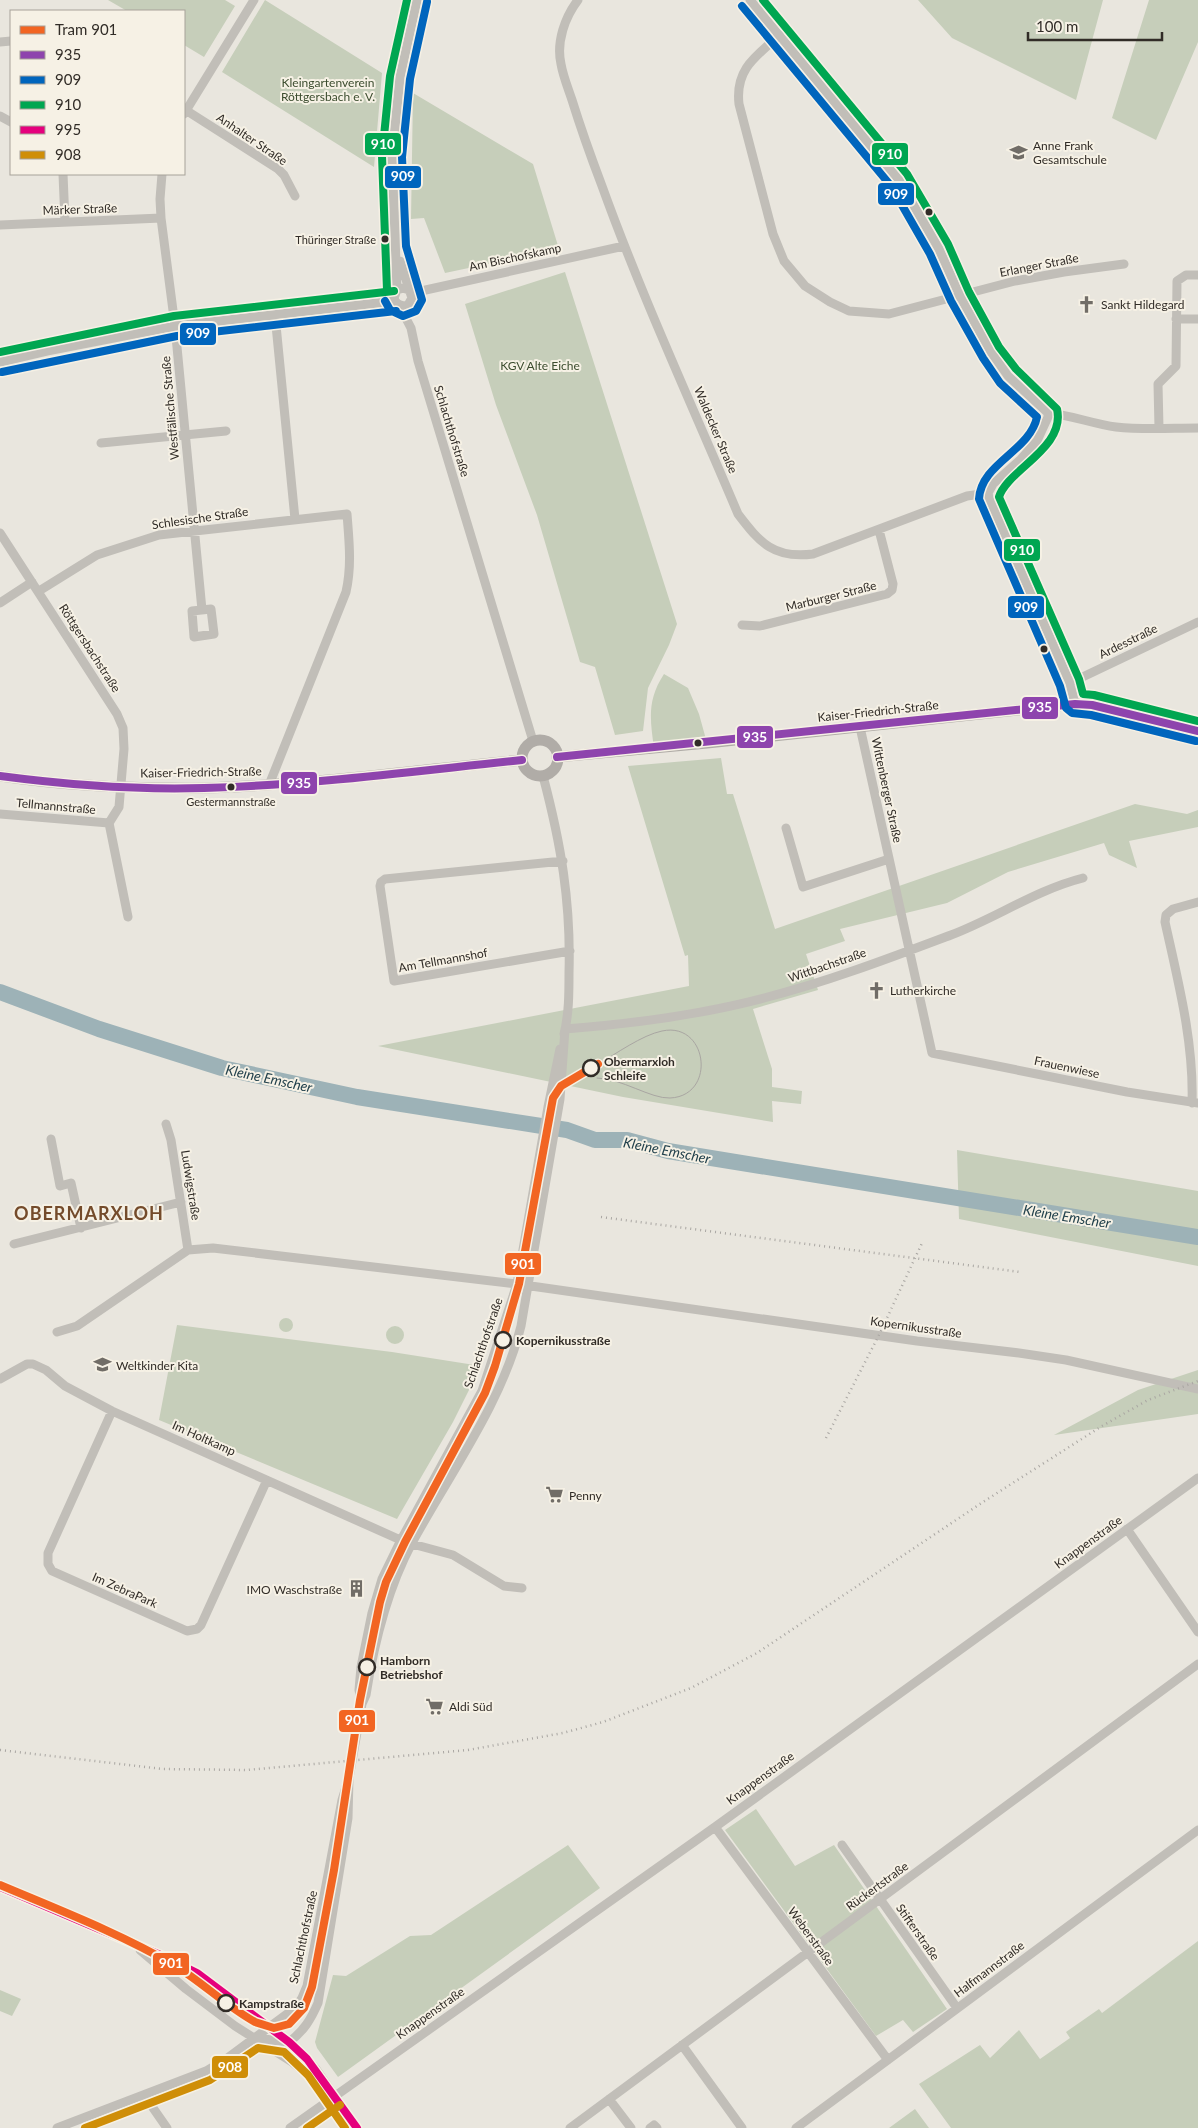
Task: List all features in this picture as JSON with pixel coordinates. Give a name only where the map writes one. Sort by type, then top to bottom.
[{"type":"main road","name":"Kaiser-Friedrich-Straße","points":[[558,757],[1075,704],[1092,705],[1198,731]]},
{"type":"main road","points":[[533,741],[547,742],[554,748],[558,757],[552,771],[543,776],[527,771],[522,760],[524,749],[533,741]]},
{"type":"main road","name":"Kaiser-Friedrich-Straße","points":[[0,776],[121,787],[204,788],[269,784],[522,760]]},
{"type":"street","points":[[185,109],[254,0]]},
{"type":"street","name":"Schlachthofstraße","points":[[397,290],[392,157],[400,77],[418,0]]},
{"type":"street","name":"Waldecker Straße","points":[[578,0],[570,10],[560,47],[561,64],[585,140],[624,246],[738,514],[753,535],[766,547],[784,554],[800,556],[813,554],[967,496],[988,493]]},
{"type":"street","points":[[750,0],[899,180],[939,249],[960,296],[991,352],[1008,376],[1048,413],[1061,414],[1094,424],[1117,427],[1198,428]]},
{"type":"street","name":"Erlanger Straße","points":[[780,35],[751,61],[744,72],[738,94],[773,234],[784,261],[805,286],[830,302],[849,311],[889,314],[1015,281],[1124,264]]},
{"type":"street","name":"Anhalter Straße","points":[[185,112],[278,169],[284,175],[295,196]]},
{"type":"street","points":[[63,175],[64,222]]},
{"type":"street","name":"Westfälische Straße","points":[[162,175],[161,218],[174,326],[202,610]]},
{"type":"street","name":"Märker Straße","points":[[0,225],[161,218]]},
{"type":"street","name":"Am Bischofskamp","points":[[411,295],[624,246]]},
{"type":"street","name":"Schlachthofstraße","points":[[396,248],[411,295],[410,328]]},
{"type":"street","points":[[1158,428],[1158,384],[1176,366],[1177,281],[1186,275],[1198,275]]},
{"type":"street","points":[[0,362],[174,326],[397,303],[408,305],[411,295],[403,288],[397,290],[394,295],[397,303]]},
{"type":"street","name":"Schlachthofstraße","points":[[397,303],[410,328],[533,741]]},
{"type":"street","points":[[275,315],[295,519]]},
{"type":"street","points":[[1176,319],[1198,319]]},
{"type":"street","points":[[1048,413],[1048,417],[1037,440],[1021,459],[993,484],[988,493],[1028,590],[1070,684],[1075,704]]},
{"type":"street","points":[[101,443],[226,430]]},
{"type":"street","name":"Schlesische Straße","points":[[39,591],[97,555],[159,535],[347,514],[350,574],[346,592],[269,784]]},
{"type":"street","name":"Marburger Straße","points":[[742,625],[760,626],[887,594],[892,590],[894,584],[879,530]]},
{"type":"street","name":"Röttgersbachstraße","points":[[0,533],[117,714],[123,728],[124,749],[121,787]]},
{"type":"street","points":[[0,603],[32,582]]},
{"type":"street","name":"Ardesstraße","points":[[1070,684],[1198,622]]},
{"type":"street","name":"Wittenberger Straße","points":[[860,727],[932,1053]]},
{"type":"street","name":"Schlachthofstraße","points":[[255,2038],[295,2008],[307,1986],[362,1704],[359,1690],[372,1613],[382,1579],[494,1397],[515,1350],[528,1286],[558,1108],[564,1057],[570,951],[563,861],[543,776]]},
{"type":"street","name":"Tellmannstraße","points":[[121,787],[119,807],[109,823],[128,917]]},
{"type":"street","name":"Tellmannstraße","points":[[0,814],[109,823]]},
{"type":"street","name":"Wittenberger Straße","points":[[786,828],[803,887],[889,859]]},
{"type":"street","name":"Am Tellmannshof","points":[[563,861],[385,879],[380,886],[394,982],[570,951]]},
{"type":"street","name":"Wittbachstraße","points":[[565,1029],[638,1022],[762,998],[810,985],[979,924],[1044,890],[1083,878]]},
{"type":"street","points":[[1195,1103],[1189,1042],[1165,922],[1166,915],[1173,909],[1198,902]]},
{"type":"street","name":"Schlachthofstraße","points":[[406,1542],[482,1391],[517,1284],[548,1107],[565,1029]]},
{"type":"street","name":"Frauenwiese","points":[[932,1053],[1127,1092],[1195,1103]]},
{"type":"street","name":"Ludwigstraße","points":[[166,1124],[171,1140],[188,1250]]},
{"type":"street","points":[[52,1139],[60,1186],[71,1183],[81,1228]]},
{"type":"street","points":[[14,1244],[181,1202]]},
{"type":"street","name":"Kopernikusstraße","points":[[57,1332],[77,1326],[188,1250],[213,1248],[517,1284],[917,1341],[1066,1360],[1198,1389]]},
{"type":"street","name":"Im Holtkamp","points":[[0,1380],[27,1364],[34,1364],[46,1370],[65,1386],[112,1411],[406,1542]]},
{"type":"street","name":"Im ZebraPark","points":[[112,1411],[48,1553],[48,1564],[52,1571],[187,1631],[197,1630],[201,1625],[267,1480]]},
{"type":"street","name":"Knappenstraße","points":[[290,2128],[715,1827],[1198,1478]]},
{"type":"street","points":[[1127,1529],[1198,1632]]},
{"type":"street","points":[[406,1542],[453,1555],[504,1586],[522,1588]]},
{"type":"street","name":"Rückertstraße","points":[[570,2128],[1198,1664]]},
{"type":"street","name":"Schlachthofstraße","points":[[289,2042],[310,2021],[318,2003],[348,1818],[349,1778]]},
{"type":"street","name":"Weberstraße","points":[[715,1827],[806,1953],[888,2060]]},
{"type":"street","name":"Halfmannstraße","points":[[796,2128],[1198,1830]]},
{"type":"street","name":"Stifterstraße","points":[[842,1845],[956,2008]]},
{"type":"street","points":[[0,1887],[165,1957],[196,1973],[289,2042],[316,2069],[357,2128]]},
{"type":"street","points":[[136,1946],[186,1989],[234,2026],[292,2062],[334,2097]]},
{"type":"street","points":[[57,2128],[206,2070],[226,2059],[255,2038],[289,2042]]},
{"type":"street","points":[[682,2045],[742,2128]]},
{"type":"street","points":[[144,2095],[167,2128]]},
{"type":"street","points":[[609,2099],[631,2128]]},
{"type":"street","points":[[650,2128],[654,2125],[657,2128]]},
{"type":"green space","points":[[108,0],[225,0],[235,6],[204,57],[185,46],[185,10],[125,10]]},
{"type":"green space","name":"Kleingartenverein Röttgersbach e. V.","points":[[265,0],[382,73],[374,167],[222,72]]},
{"type":"green space","points":[[918,0],[1103,0],[1076,100],[952,38]]},
{"type":"green space","points":[[1149,0],[1198,0],[1198,42],[1156,140],[1112,118]]},
{"type":"green space","points":[[413,93],[533,164],[559,249],[445,273],[424,218],[411,219]]},
{"type":"green space","name":"KGV Alte Eiche","points":[[565,272],[677,624],[648,688],[643,731],[615,735],[595,667],[580,662],[537,515],[496,405],[465,304]]},
{"type":"green space","points":[[664,674],[688,688],[699,714],[707,743],[654,748],[651,728],[652,701]]},
{"type":"green space","points":[[721,758],[727,794],[733,794],[775,929],[1135,804],[1187,814],[1198,810],[1198,827],[1129,841],[1137,868],[1109,855],[1104,843],[1008,872],[947,903],[840,929],[845,941],[806,954],[818,990],[753,1009],[772,1069],[772,1087],[802,1091],[801,1104],[772,1101],[773,1122],[623,1097],[378,1046],[689,986],[688,955],[685,956],[628,766]]},
{"type":"green space","points":[[957,1150],[1198,1191],[1198,1266],[959,1219]]},
{"type":"green space","points":[[286,1318],[291,1320],[293,1325],[291,1330],[286,1332],[281,1330],[279,1325],[281,1320]]},
{"type":"green space","points":[[177,1325],[392,1352],[481,1366],[453,1422],[397,1519],[159,1420]]},
{"type":"green space","points":[[395,1326],[401,1329],[404,1335],[401,1341],[395,1344],[389,1341],[386,1335],[389,1329]]},
{"type":"green space","points":[[1198,1370],[1198,1414],[1054,1435],[1138,1390]]},
{"type":"green space","points":[[756,1809],[795,1866],[834,1845],[947,2009],[913,2032],[903,2020],[876,2036],[725,1830]]},
{"type":"green space","points":[[568,1845],[600,1888],[338,2077],[317,2048],[315,2042],[333,1975],[346,1976],[410,1936],[431,1935]]},
{"type":"green space","points":[[1198,1941],[1198,2128],[951,2128],[919,2084],[980,2045],[990,2058],[1019,2030],[1040,2059],[1070,2038],[1066,2032],[1099,2009],[1102,2013]]},
{"type":"green space","points":[[0,1990],[21,1999],[12,2016],[0,2011]]},
{"type":"green space","points":[[915,2109],[929,2128],[889,2128]]},
{"type":"waterway","name":"Kleine Emscher","points":[[0,992],[99,1029],[222,1068],[357,1097],[567,1130],[595,1140],[627,1140],[668,1151],[1198,1237]]},
{"type":"tram line","points":[[597,1078],[616,1081],[654,1095],[670,1098],[685,1094],[695,1085],[700,1073],[701,1060],[697,1047],[689,1037],[677,1031],[662,1031],[638,1041],[598,1064]]},
{"type":"tram line","name":"901","points":[[0,1885],[89,1922],[153,1953],[174,1965],[255,2022],[274,2028],[289,2024],[304,2008],[312,1987],[334,1870],[360,1700],[380,1602],[386,1582],[405,1542],[485,1393],[495,1366],[519,1284],[553,1098],[561,1086],[598,1064]]},
{"type":"railway","points":[[601,1217],[1020,1272]]},
{"type":"railway","points":[[826,1438],[879,1335],[923,1241]]},
{"type":"railway","points":[[0,1750],[163,1769],[247,1770],[468,1750],[563,1733],[603,1722],[691,1688],[757,1653],[983,1502],[1102,1426],[1148,1400],[1198,1381]]},
{"type":"transit line","name":"910","points":[[387,290],[382,156],[390,76],[407,0]]},
{"type":"transit line","name":"910","points":[[763,0],[907,174],[948,244],[969,292],[999,347],[1016,369],[1057,409],[1057,423],[1053,435],[1045,447],[1004,487],[999,497],[1079,679],[1083,694],[1094,695],[1198,721]]},
{"type":"transit line","name":"909","points":[[385,301],[390,310],[403,316],[416,311],[422,300],[406,246],[402,157],[410,79],[427,2]]},
{"type":"transit line","name":"909","points":[[742,6],[891,186],[930,254],[951,301],[983,358],[1000,383],[1037,417],[1033,429],[1025,439],[988,476],[982,487],[979,499],[1060,686],[1066,708],[1072,713],[1091,715],[1196,741]]},
{"type":"transit line","name":"910","points":[[0,352],[174,316],[394,291]]},
{"type":"transit line","name":"909","points":[[2,372],[177,336],[396,311]]},
{"type":"transit line","name":"935","points":[[557,757],[1075,704],[1092,705],[1198,731]]},
{"type":"transit line","name":"935","points":[[0,776],[102,786],[204,788],[324,781],[522,760]]},
{"type":"transit line","name":"995","points":[[0,1887],[165,1957],[197,1973],[289,2042],[307,2059],[357,2128]]},
{"type":"transit line","name":"908","points":[[85,2128],[210,2080],[258,2048],[284,2052],[308,2075],[345,2128]]},
{"type":"transit line","name":"908","points":[[307,2128],[340,2105]]},
{"type":"place","name":"Anne Frank Gesamtschule","points":[[1019,152]]},
{"type":"place","name":"Thüringer Straße","points":[[385,239]]},
{"type":"place","name":"Sankt Hildegard","points":[[1087,304]]},
{"type":"place","name":"Gestermannstraße","points":[[231,787]]},
{"type":"place","name":"Lutherkirche","points":[[876,990]]},
{"type":"place","name":"Obermarxloh Schleife","points":[[591,1068]]},
{"type":"place","name":"Kopernikusstraße","points":[[503,1340]]},
{"type":"place","name":"Weltkinder Kita","points":[[102,1365]]},
{"type":"place","name":"Penny","points":[[555,1495]]},
{"type":"place","name":"IMO Waschstraße","points":[[356,1589]]},
{"type":"place","name":"Hamborn Betriebshof","points":[[367,1667]]},
{"type":"place","name":"Aldi Süd","points":[[435,1706]]},
{"type":"place","name":"Kampstraße","points":[[226,2003]]},
{"type":"district","name":"OBERMARXLOH","points":[[89,1213]]}]
